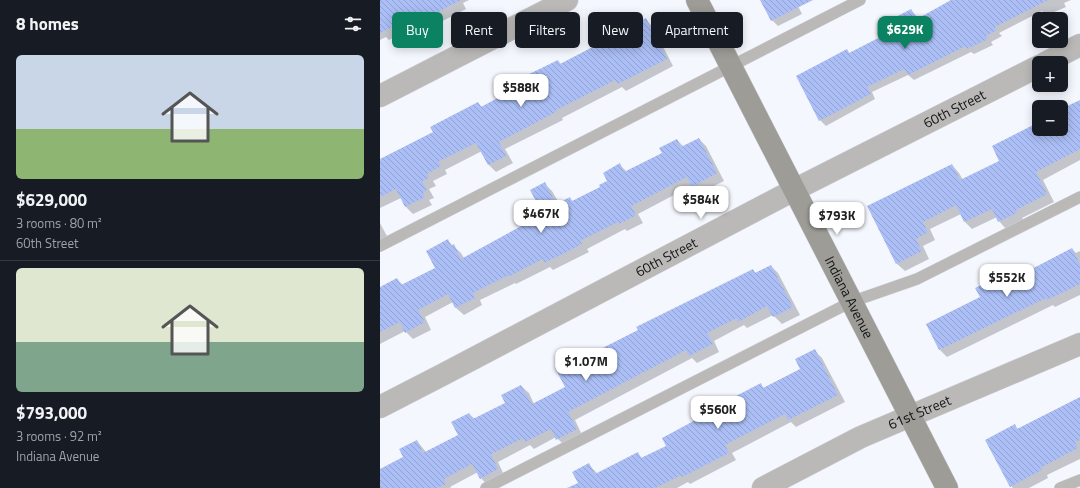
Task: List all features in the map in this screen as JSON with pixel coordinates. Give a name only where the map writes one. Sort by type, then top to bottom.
[{"type":"main road","name":"Indiana Avenue","points":[[697,0],[946,488]]},
{"type":"street","points":[[380,96],[567,0]]},
{"type":"street","points":[[1059,56],[1080,45]]},
{"type":"street","name":"60th Street","points":[[380,407],[794,190],[1032,70]]},
{"type":"street","name":"61st Street","points":[[763,488],[861,437],[1080,344]]},
{"type":"lane","points":[[380,246],[860,0]]},
{"type":"lane","points":[[486,488],[852,302],[917,279],[1080,197]]},
{"type":"lane","points":[[1060,488],[1080,480]]},
{"type":"building","points":[[380,0],[461,0],[438,12],[392,12],[392,27],[380,33]]},
{"type":"building","points":[[760,0],[813,0],[771,21]]},
{"type":"building","points":[[951,0],[1048,0],[995,27],[997,30],[986,36],[988,39],[967,49],[966,46],[908,75],[904,69],[867,87],[871,94],[819,121],[796,76],[847,49],[849,53],[888,33],[883,24],[911,9],[917,19]]},
{"type":"building","points":[[646,18],[651,28],[651,48],[661,48],[667,59],[618,84],[615,80],[499,142],[506,156],[488,165],[476,143],[438,162],[441,166],[427,174],[429,178],[422,181],[427,190],[423,193],[425,197],[405,207],[396,189],[380,197],[380,159],[433,132],[430,127],[478,102],[481,107],[518,87],[515,81],[558,60],[560,64],[591,48],[643,48],[643,20]]},
{"type":"building","points":[[1080,100],[1080,149],[1036,172],[1047,194],[1016,210],[1017,213],[998,222],[992,209],[964,222],[956,205],[923,222],[928,232],[916,239],[922,251],[896,264],[867,206],[952,164],[960,180],[999,161],[992,146],[1032,126],[1032,136],[1068,136],[1068,106]]},
{"type":"building","points":[[699,138],[717,173],[692,187],[687,177],[631,206],[636,215],[619,224],[618,222],[580,241],[582,244],[563,254],[544,263],[543,259],[473,293],[475,298],[455,308],[448,294],[418,310],[425,322],[405,333],[400,322],[380,332],[380,287],[397,278],[401,285],[435,268],[426,251],[448,239],[451,246],[454,244],[461,259],[523,225],[520,220],[540,209],[530,190],[545,182],[556,204],[570,197],[572,201],[600,187],[599,185],[607,181],[603,173],[620,163],[624,172],[662,153],[659,148],[677,139],[681,147]]},
{"type":"building","points":[[1072,248],[1080,264],[1080,284],[1047,300],[1046,298],[939,350],[926,324],[980,297],[975,288],[1023,265],[1026,272]]},
{"type":"building","points":[[771,265],[793,307],[773,317],[767,306],[738,322],[737,318],[707,333],[713,344],[689,356],[686,350],[568,412],[577,429],[556,440],[551,429],[525,442],[523,438],[491,454],[498,469],[480,479],[472,464],[444,479],[446,484],[437,488],[380,488],[380,469],[403,457],[399,449],[417,440],[423,453],[458,435],[451,422],[469,413],[473,419],[505,403],[501,395],[521,385],[532,404],[565,387],[555,368],[587,352],[589,355],[638,330],[636,327],[753,269],[755,273]]},
{"type":"building","points":[[815,349],[838,395],[788,420],[785,414],[725,445],[729,453],[682,477],[681,475],[655,488],[567,488],[578,483],[572,472],[589,463],[595,474],[638,452],[641,458],[666,446],[662,438],[716,409],[715,407],[761,383],[763,388],[800,369],[795,359]]},
{"type":"building","points":[[1080,397],[1080,440],[1075,442],[1078,448],[1040,468],[1042,470],[1010,487],[985,440],[1015,424],[1017,429]]}]
